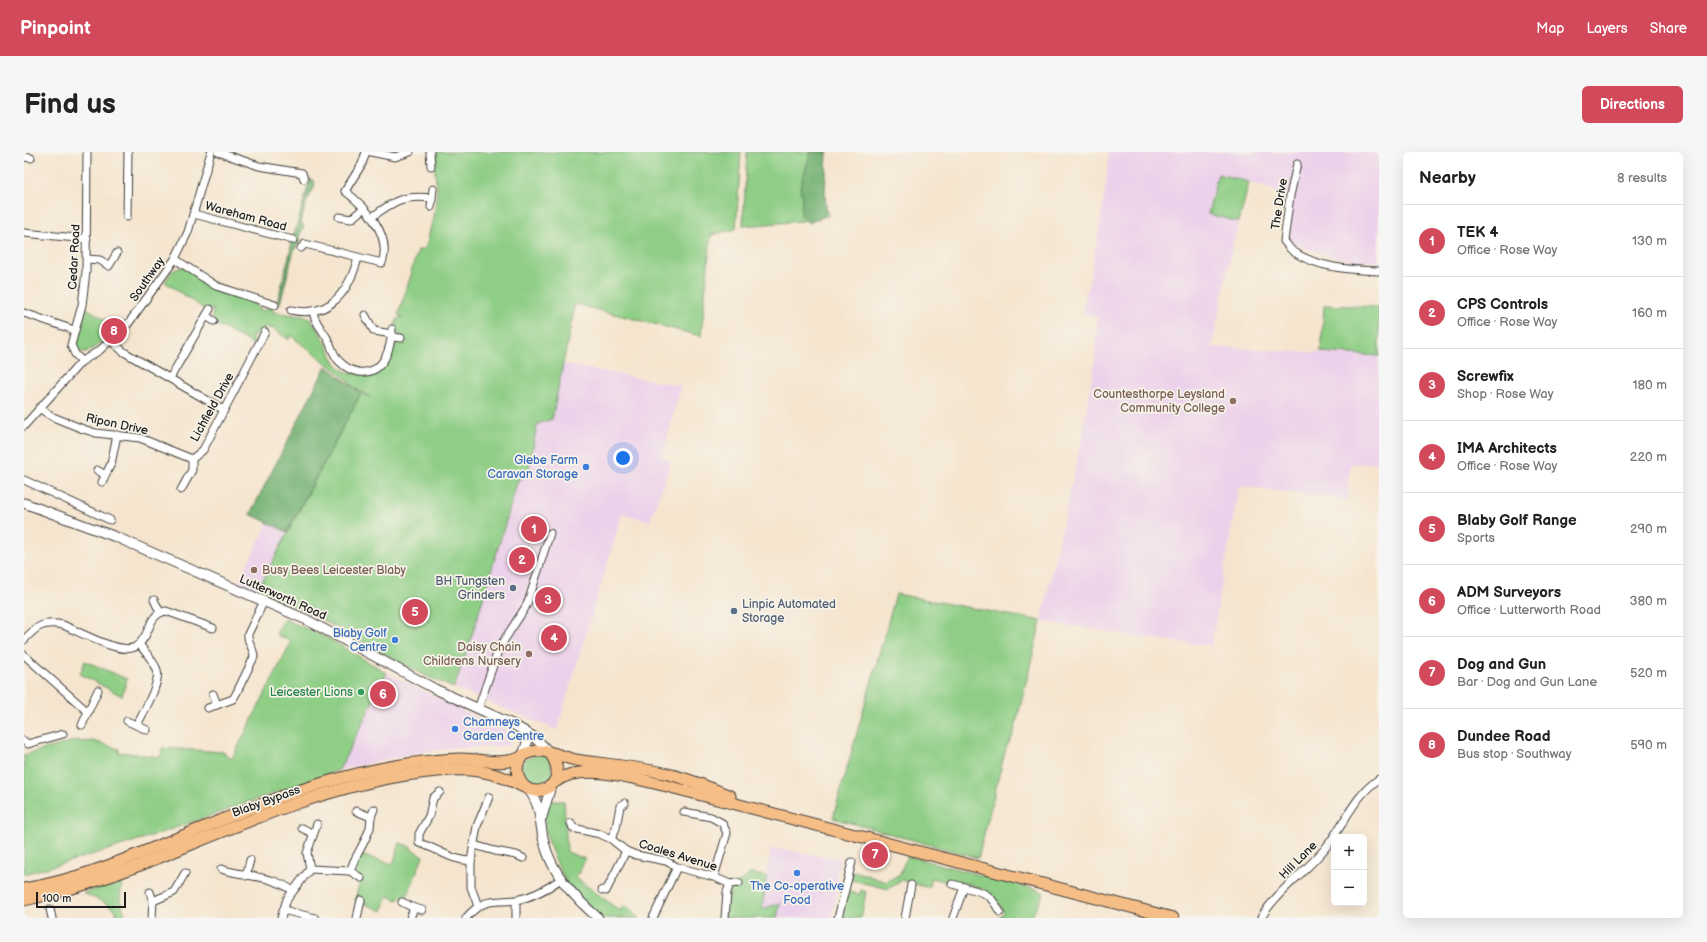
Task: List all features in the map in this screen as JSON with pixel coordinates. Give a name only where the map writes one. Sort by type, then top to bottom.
[{"type":"main road","points":[[749,806],[726,794],[674,775],[576,760],[549,752],[532,751],[522,756],[518,764],[517,773],[520,782],[527,788],[543,790],[562,777],[574,773],[594,772],[663,784],[1173,918]]},
{"type":"main road","points":[[549,752],[557,766],[558,772],[553,784]]},
{"type":"main road","name":"Blaby Bypass","points":[[24,889],[66,879],[115,863],[262,804],[300,790],[344,778],[394,767],[449,760],[462,759],[504,763],[522,756]]},
{"type":"main road","name":"Blaby Bypass","points":[[24,900],[65,890],[114,875],[282,808],[368,782],[414,774],[464,770],[489,773],[505,778],[527,788]]},
{"type":"street","name":"Cedar Road","points":[[79,358],[71,347],[74,330],[82,305],[87,259],[87,152]]},
{"type":"street","points":[[127,217],[128,152]]},
{"type":"street","name":"Southway","points":[[24,426],[81,362],[111,340],[133,318],[175,259],[188,232],[211,152]]},
{"type":"street","points":[[218,152],[259,166],[304,173]]},
{"type":"street","points":[[301,248],[305,244],[382,263],[384,254],[383,241],[372,217],[345,191],[362,164],[366,152]]},
{"type":"street","points":[[371,152],[395,157],[410,152]]},
{"type":"street","points":[[430,152],[431,166]]},
{"type":"street","name":"The Drive","points":[[1297,164],[1290,196],[1284,241],[1293,252],[1318,263],[1358,270],[1379,271]]},
{"type":"street","points":[[432,207],[433,188]]},
{"type":"street","points":[[372,217],[403,198],[415,196],[432,198]]},
{"type":"street","points":[[338,217],[350,220],[364,208]]},
{"type":"street","name":"Wareham Road","points":[[194,214],[292,240]]},
{"type":"street","points":[[25,235],[87,239]]},
{"type":"street","points":[[87,259],[100,260],[109,266],[117,253]]},
{"type":"street","points":[[291,310],[302,312],[312,311],[328,305],[339,298],[348,285],[358,258]]},
{"type":"street","points":[[175,259],[216,286],[263,305],[275,305]]},
{"type":"street","points":[[170,378],[210,309]]},
{"type":"street","points":[[312,311],[314,318],[328,339],[336,358],[344,366],[356,371],[367,371],[381,364],[388,352],[392,333]]},
{"type":"street","points":[[24,313],[74,330]]},
{"type":"street","points":[[365,315],[374,331],[392,333],[401,338]]},
{"type":"street","points":[[206,316],[214,321]]},
{"type":"street","name":"Lichfield Drive","points":[[182,484],[192,470],[192,459],[202,450],[224,410],[257,338],[265,332]]},
{"type":"street","points":[[111,340],[119,349],[224,410]]},
{"type":"street","name":"Ripon Drive","points":[[39,408],[53,417],[82,429],[96,433],[140,438],[192,459]]},
{"type":"street","points":[[102,482],[114,454],[117,435]]},
{"type":"street","points":[[97,470],[106,475]]},
{"type":"street","points":[[24,480],[110,520]]},
{"type":"street","name":"Lutterworth Road","points":[[24,503],[116,537],[264,601],[322,628],[385,664],[434,689],[524,731],[534,737],[549,752]]},
{"type":"street","points":[[478,709],[499,648],[525,608],[529,599],[550,533]]},
{"type":"street","points":[[154,600],[160,612]]},
{"type":"street","points":[[208,708],[233,699],[253,661],[254,654],[248,640],[248,634],[264,601]]},
{"type":"street","points":[[24,640],[33,630],[40,626],[47,623],[54,623],[63,624],[119,649],[130,649],[139,644],[145,637],[153,619],[160,612],[170,611],[213,628]]},
{"type":"street","points":[[137,725],[156,684],[158,674],[155,665],[139,644]]},
{"type":"street","points":[[24,655],[88,712]]},
{"type":"street","points":[[82,725],[98,690]]},
{"type":"street","points":[[213,694],[216,705]]},
{"type":"street","points":[[127,721],[147,730]]},
{"type":"street","points":[[522,756],[527,743],[524,731]]},
{"type":"street","points":[[24,741],[28,744],[63,734]]},
{"type":"street","name":"Hill Lane","points":[[1261,918],[1276,896],[1316,859],[1336,834],[1354,804],[1364,792],[1379,779]]},
{"type":"street","points":[[541,818],[553,784]]},
{"type":"street","points":[[527,788],[538,805],[544,842],[554,868],[570,892],[598,918]]},
{"type":"street","points":[[416,851],[419,843],[419,834],[429,816],[430,797],[440,792]]},
{"type":"street","points":[[478,906],[471,887],[471,862],[477,826],[489,797]]},
{"type":"street","points":[[611,839],[616,828],[620,806],[624,803]]},
{"type":"street","points":[[350,871],[370,828],[371,817],[374,809]]},
{"type":"street","points":[[356,811],[371,817]]},
{"type":"street","points":[[684,812],[692,817],[711,817],[722,823],[727,833],[714,877]]},
{"type":"street","points":[[310,869],[306,853],[316,824]]},
{"type":"street","points":[[302,828],[312,833]]},
{"type":"street","name":"Coales Avenue","points":[[572,828],[600,834],[611,839],[626,851],[666,861],[677,867],[714,877],[730,884],[739,883]]},
{"type":"street","points":[[419,843],[459,860],[471,862]]},
{"type":"street","points":[[474,845],[523,858]]},
{"type":"street","points":[[606,892],[626,851]]},
{"type":"street","points":[[246,876],[250,860]]},
{"type":"street","points":[[838,918],[852,862]]},
{"type":"street","points":[[653,918],[677,867]]},
{"type":"street","points":[[220,869],[246,876],[276,881],[284,884],[293,891]]},
{"type":"street","points":[[310,869],[350,871],[361,878]]},
{"type":"street","points":[[281,918],[283,910],[293,891],[310,869]]},
{"type":"street","points":[[153,901],[174,892],[185,873]]},
{"type":"street","points":[[466,918],[478,906],[496,900],[516,900],[545,890],[561,879]]},
{"type":"street","points":[[724,918],[727,892],[730,884]]},
{"type":"street","points":[[952,884],[988,894],[994,900],[1000,912]]},
{"type":"street","points":[[905,918],[911,885]]},
{"type":"street","points":[[953,918],[964,887]]},
{"type":"street","points":[[150,892],[153,901],[152,918]]},
{"type":"street","points":[[357,918],[361,900]]},
{"type":"street","points":[[516,900],[516,918]]},
{"type":"street","points":[[402,902],[422,910]]},
{"type":"street","points":[[410,918],[414,908]]},
{"type":"street","points":[[50,909],[52,918]]},
{"type":"street","points":[[283,910],[315,918]]},
{"type":"shaded area","name":"Countesthorpe Leysland Community College","points":[[1108,152],[1379,152],[1379,262],[1356,262],[1319,253],[1284,241],[1290,196],[1249,182],[1232,247],[1212,347],[1379,356],[1379,462],[1351,464],[1347,500],[1239,486],[1211,646],[1147,638],[1041,621],[1081,443],[1095,359],[1097,316],[1082,313],[1101,218],[1108,168]]},
{"type":"shaded area","points":[[563,364],[681,386],[662,457],[671,461],[650,521],[622,514],[557,730],[454,688],[475,626],[518,480],[528,474],[537,424],[552,419]]},
{"type":"shaded area","points":[[268,523],[287,532],[257,591],[238,583]]},
{"type":"shaded area","points":[[387,673],[506,730],[510,740],[509,744],[507,746],[451,748],[406,755],[339,770]]},
{"type":"shaded area","points":[[771,848],[840,859],[836,876],[841,880],[830,918],[759,918]]},
{"type":"green space","name":"Blaby Golf Centre","points":[[433,152],[741,152],[736,229],[711,235],[701,336],[575,304],[552,419],[537,424],[528,474],[518,480],[475,626],[454,688],[426,676],[319,618],[257,591],[361,393],[371,397],[355,388],[344,377],[290,335],[289,340],[272,328],[271,329],[265,326],[261,333],[254,334],[251,339],[255,342],[255,345],[214,323],[212,316],[213,309],[207,311],[165,282],[172,271],[182,267],[254,302],[258,309],[263,311],[267,308],[273,308],[273,312],[308,317],[317,329],[338,366],[349,373],[355,374],[375,371],[387,362],[394,347],[399,341],[399,335],[396,332],[395,325],[397,319],[402,317],[398,315],[418,250],[422,250],[426,247],[435,208],[437,191]]},
{"type":"green space","points":[[747,152],[827,152],[825,200],[828,216],[802,221],[743,226]]},
{"type":"green space","points":[[811,152],[827,152],[825,194],[826,211],[822,217],[809,223],[801,215],[802,197],[800,187]]},
{"type":"green space","points":[[1218,174],[1249,182],[1239,222],[1208,214]]},
{"type":"green space","points":[[310,179],[314,181],[315,186],[306,203],[301,223],[304,227],[300,234],[300,243],[294,250],[280,304],[277,303],[291,248],[290,241],[295,232]]},
{"type":"green space","points":[[1324,305],[1379,307],[1379,356],[1321,352]]},
{"type":"green space","points":[[85,307],[117,327],[96,346],[84,352],[79,351],[74,346]]},
{"type":"green space","points":[[326,366],[361,393],[287,532],[250,514]]},
{"type":"green space","points":[[896,594],[1041,621],[1013,736],[1006,748],[978,858],[833,818]]},
{"type":"green space","name":"Leicester Lions","points":[[284,619],[326,637],[387,673],[339,770],[143,839],[24,874],[24,755],[78,740],[82,742],[93,741],[119,749],[118,752],[161,757],[162,748],[223,752],[232,759],[291,642],[276,634]]},
{"type":"green space","points":[[85,661],[127,679],[122,696],[80,674]]},
{"type":"green space","points":[[539,754],[550,759],[553,778],[539,787],[528,784],[521,768],[524,760]]},
{"type":"green space","points":[[548,801],[564,801],[567,852],[585,859],[579,874],[575,877],[620,911],[623,906],[630,909],[640,918],[598,918],[570,892],[548,842],[545,823],[541,818]]},
{"type":"green space","points":[[400,843],[411,847],[411,849],[423,856],[406,899],[400,896],[398,900],[388,896],[382,911],[355,900],[361,878],[350,871],[357,854],[393,864]]},
{"type":"green space","points":[[907,856],[1038,890],[1044,893],[1031,918],[998,918],[1004,913],[995,898],[983,889],[969,884],[952,880],[951,883],[932,878],[929,888],[901,880],[889,889],[851,880],[854,871],[886,882],[900,874]]},
{"type":"green space","points":[[751,873],[767,877],[762,909],[780,903],[777,918],[725,918],[730,884],[739,883]]},
{"type":"green space","points":[[122,881],[120,900],[125,914],[122,918],[115,918],[117,912],[107,904],[83,893]]},
{"type":"green space","points":[[861,890],[866,892],[861,918],[840,918],[848,892],[860,894]]},
{"type":"place","name":"Dundee Road","points":[[114,331]]},
{"type":"place","name":"Countesthorpe Leysland Community College","points":[[1233,401]]},
{"type":"place","name":"Glebe Farm Caravan Storage","points":[[586,467]]},
{"type":"place","name":"TEK 4","points":[[534,529]]},
{"type":"place","name":"CPS Controls","points":[[522,560]]},
{"type":"place","name":"Busy Bees Leicester Blaby","points":[[254,570]]},
{"type":"place","name":"BH Tungsten Grinders","points":[[513,588]]},
{"type":"place","name":"Screwfix","points":[[548,600]]},
{"type":"place","name":"Linpic Automated Storage","points":[[734,611]]},
{"type":"place","name":"Blaby Golf Range","points":[[415,612]]},
{"type":"place","name":"IMA Architects","points":[[554,638]]},
{"type":"place","name":"Blaby Golf Centre","points":[[395,640]]},
{"type":"place","name":"Daisy Chain Childrens Nursery","points":[[529,654]]},
{"type":"place","name":"Leicester Lions","points":[[361,692]]},
{"type":"place","name":"ADM Surveyors","points":[[383,694]]},
{"type":"place","name":"Chamneys Garden Centre","points":[[455,729]]},
{"type":"place","name":"Dog and Gun","points":[[875,855]]},
{"type":"place","name":"The Co-operative Food","points":[[797,873]]}]
